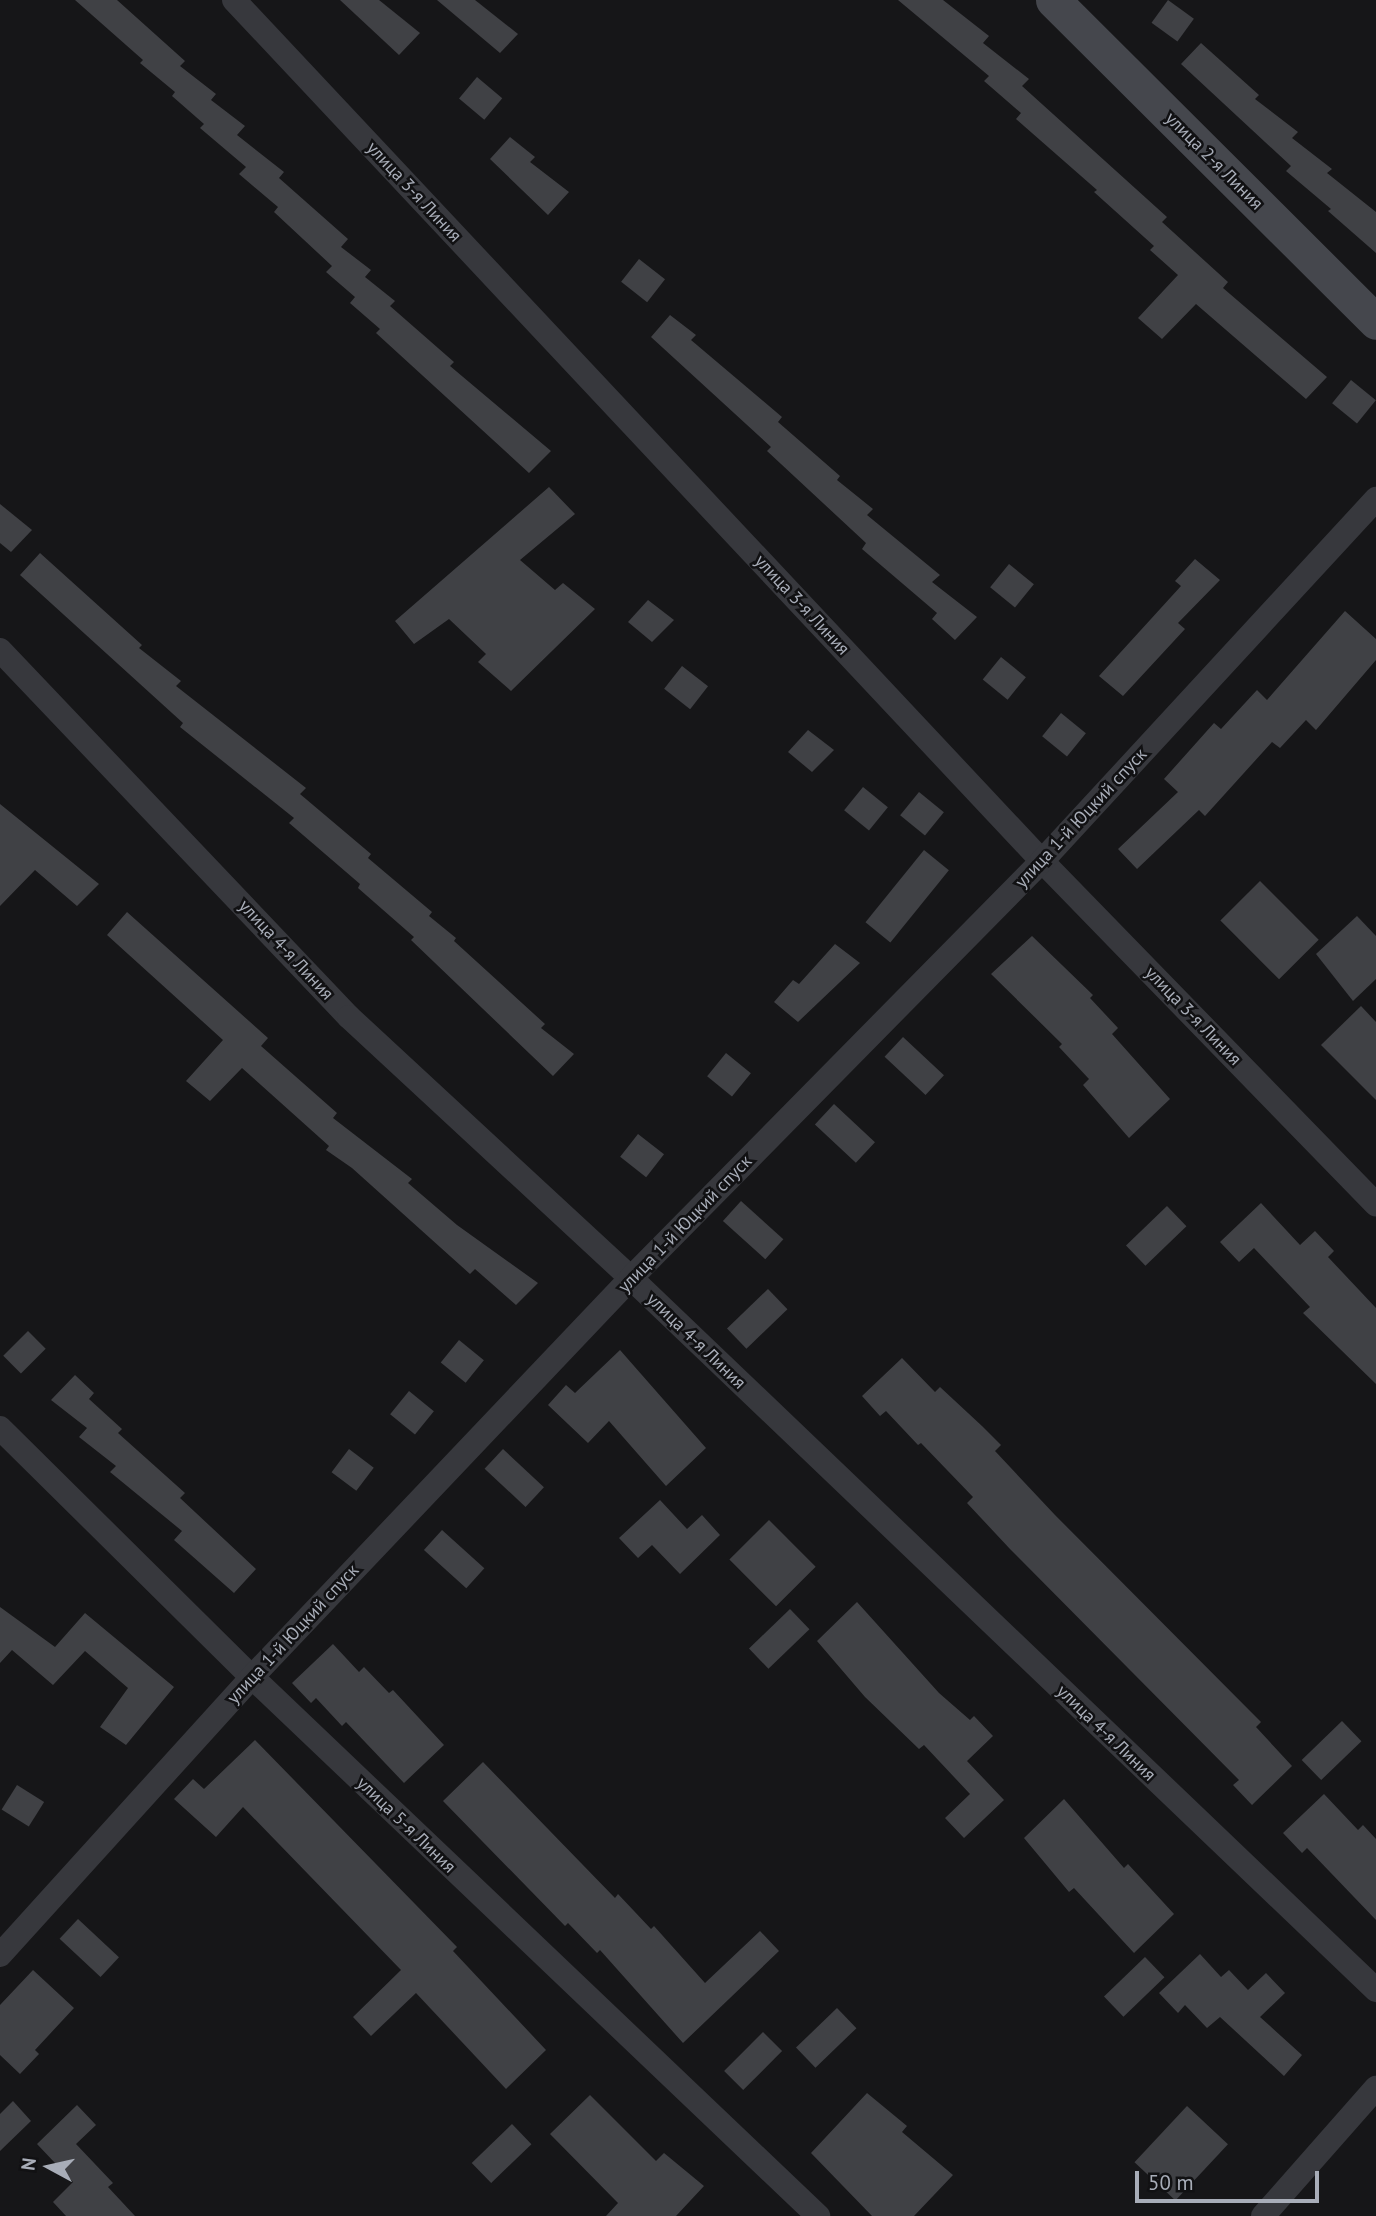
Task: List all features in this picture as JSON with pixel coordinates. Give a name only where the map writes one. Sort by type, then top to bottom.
[{"type":"street","name":"улица 3-я Линия","points":[[234,0],[1042,861],[1376,1205]]},
{"type":"street","name":"улица 2-я Линия","points":[[1053,0],[1376,322]]},
{"type":"street","name":"улица 1-й Юцкий спуск","points":[[0,1955],[252,1677],[631,1278],[1042,861],[1376,499]]},
{"type":"street","name":"улица 4-я Линия","points":[[0,650],[349,1017],[631,1278],[1376,1990]]},
{"type":"street","name":"улица 5-я Линия","points":[[0,1428],[252,1677],[818,2216]]},
{"type":"street","points":[[1263,2216],[1376,2088]]},
{"type":"building","points":[[75,0],[117,0],[185,61],[180,66],[216,94],[211,100],[245,126],[237,135],[284,172],[279,178],[348,239],[341,247],[371,270],[365,277],[395,301],[390,306],[454,362],[450,366],[551,451],[529,473],[376,333],[380,329],[350,303],[355,297],[326,272],[332,266],[274,212],[278,207],[239,174],[246,167],[200,128],[204,124],[172,96],[175,92],[140,63],[143,60]]},
{"type":"building","points":[[340,0],[379,0],[420,33],[399,55]]},
{"type":"building","points":[[437,0],[475,0],[518,34],[500,53]]},
{"type":"building","points":[[898,0],[943,0],[989,36],[983,43],[1029,79],[1022,86],[1167,217],[1162,222],[1228,282],[1223,288],[1327,377],[1306,399],[1196,304],[1162,339],[1138,318],[1178,275],[1150,250],[1154,246],[1094,192],[1097,190],[1016,119],[1021,113],[984,81],[989,76]]},
{"type":"building","points":[[1168,0],[1194,19],[1177,41],[1152,23]]},
{"type":"building","points":[[1201,43],[1259,95],[1255,99],[1298,132],[1292,138],[1332,169],[1327,173],[1376,212],[1376,253],[1328,211],[1331,209],[1286,171],[1291,166],[1181,64]]},
{"type":"building","points":[[477,77],[502,98],[484,120],[459,98]]},
{"type":"building","points":[[510,137],[535,157],[530,162],[569,192],[548,215],[490,159]]},
{"type":"building","points":[[639,259],[665,279],[647,302],[621,282]]},
{"type":"building","points":[[670,315],[696,335],[691,340],[782,417],[778,422],[840,476],[837,480],[873,509],[867,515],[940,575],[932,582],[977,617],[955,640],[932,619],[937,613],[862,549],[866,543],[767,451],[771,447],[651,337]]},
{"type":"building","points":[[1351,380],[1376,400],[1357,423],[1332,403]]},
{"type":"building","points":[[549,487],[575,514],[520,560],[555,590],[563,583],[595,609],[511,691],[478,662],[486,654],[449,619],[414,644],[395,621]]},
{"type":"building","points":[[0,504],[32,530],[11,552],[0,543]]},
{"type":"building","points":[[40,553],[142,645],[139,648],[181,681],[176,686],[306,788],[300,794],[371,854],[368,858],[432,912],[429,916],[456,938],[454,941],[545,1024],[541,1028],[574,1054],[553,1076],[411,940],[414,937],[358,888],[360,884],[289,823],[294,818],[180,727],[183,723],[20,575]]},
{"type":"building","points":[[1195,559],[1220,580],[1178,623],[1185,629],[1123,696],[1099,676],[1181,586],[1175,581]]},
{"type":"building","points":[[1009,564],[1034,584],[1015,607],[990,587]]},
{"type":"building","points":[[648,600],[674,620],[652,642],[628,622]]},
{"type":"building","points":[[1345,611],[1376,639],[1376,660],[1316,730],[1306,720],[1280,748],[1272,742],[1205,816],[1199,810],[1137,869],[1118,849],[1178,792],[1164,779],[1214,723],[1221,729],[1257,690],[1267,700]]},
{"type":"building","points":[[1001,657],[1026,677],[1008,700],[983,680]]},
{"type":"building","points":[[682,666],[708,686],[690,709],[664,689]]},
{"type":"building","points":[[1061,713],[1086,733],[1067,756],[1042,736]]},
{"type":"building","points":[[808,730],[834,750],[812,772],[788,752]]},
{"type":"building","points":[[863,787],[888,807],[869,830],[844,810]]},
{"type":"building","points":[[919,792],[944,812],[925,835],[900,815]]},
{"type":"building","points":[[0,804],[99,884],[77,906],[35,870],[0,906]]},
{"type":"building","points":[[924,850],[949,870],[890,942],[865,922]]},
{"type":"building","points":[[1260,881],[1319,940],[1279,979],[1220,921]]},
{"type":"building","points":[[127,912],[268,1038],[261,1046],[337,1113],[333,1118],[412,1179],[408,1183],[457,1225],[538,1283],[516,1305],[475,1269],[470,1274],[352,1168],[326,1150],[329,1146],[242,1068],[210,1101],[186,1081],[223,1040],[107,935]]},
{"type":"building","points":[[1357,916],[1376,936],[1376,979],[1353,1001],[1316,954]]},
{"type":"building","points":[[1032,936],[1093,995],[1090,998],[1118,1028],[1112,1034],[1170,1099],[1129,1138],[1083,1085],[1089,1079],[1059,1047],[1062,1044],[991,974]]},
{"type":"building","points":[[835,944],[860,963],[798,1022],[774,1002],[793,980],[799,984]]},
{"type":"building","points":[[1361,1006],[1376,1022],[1376,1100],[1321,1045]]},
{"type":"building","points":[[903,1037],[944,1075],[926,1095],[885,1057]]},
{"type":"building","points":[[726,1053],[751,1073],[732,1096],[707,1076]]},
{"type":"building","points":[[834,1104],[875,1142],[856,1163],[815,1124]]},
{"type":"building","points":[[638,1134],[664,1154],[646,1177],[620,1157]]},
{"type":"building","points":[[741,1201],[783,1239],[765,1259],[723,1221]]},
{"type":"building","points":[[1261,1203],[1300,1245],[1315,1231],[1334,1251],[1328,1257],[1376,1308],[1376,1384],[1303,1313],[1310,1307],[1254,1248],[1239,1262],[1220,1242]]},
{"type":"building","points":[[1167,1206],[1186,1226],[1145,1266],[1126,1246]]},
{"type":"building","points":[[768,1289],[787,1309],[746,1349],[727,1329]]},
{"type":"building","points":[[28,1331],[46,1349],[21,1373],[3,1356]]},
{"type":"building","points":[[459,1340],[484,1360],[466,1383],[441,1363]]},
{"type":"building","points":[[620,1350],[706,1448],[666,1486],[609,1421],[588,1443],[548,1405],[566,1385],[575,1393]]},
{"type":"building","points":[[902,1358],[935,1392],[940,1387],[1001,1445],[995,1451],[1055,1515],[1261,1722],[1256,1727],[1292,1766],[1252,1805],[1233,1785],[1239,1780],[967,1503],[973,1497],[886,1411],[880,1416],[862,1396]]},
{"type":"building","points":[[75,1375],[94,1393],[89,1399],[122,1429],[118,1433],[185,1493],[180,1498],[256,1569],[234,1593],[174,1540],[182,1531],[110,1472],[116,1466],[79,1437],[87,1428],[51,1400]]},
{"type":"building","points":[[409,1391],[434,1411],[415,1434],[390,1414]]},
{"type":"building","points":[[349,1449],[374,1468],[356,1491],[332,1472]]},
{"type":"building","points":[[503,1449],[544,1487],[526,1507],[485,1469]]},
{"type":"building","points":[[660,1500],[687,1529],[702,1515],[720,1535],[680,1574],[652,1545],[638,1558],[619,1538]]},
{"type":"building","points":[[769,1520],[816,1567],[776,1606],[729,1560]]},
{"type":"building","points":[[442,1530],[484,1568],[466,1588],[424,1550]]},
{"type":"building","points":[[857,1602],[939,1693],[970,1720],[974,1716],[993,1736],[967,1761],[1004,1800],[964,1838],[945,1818],[970,1794],[924,1745],[919,1749],[865,1697],[817,1641]]},
{"type":"building","points":[[0,1607],[55,1647],[85,1613],[174,1687],[126,1745],[100,1727],[128,1688],[85,1651],[53,1685],[12,1650],[0,1663]]},
{"type":"building","points":[[790,1609],[809,1629],[768,1669],[749,1649]]},
{"type":"building","points":[[333,1644],[359,1672],[364,1667],[389,1693],[393,1690],[444,1745],[404,1783],[346,1722],[342,1726],[316,1698],[311,1703],[292,1683]]},
{"type":"building","points":[[1342,1721],[1361,1741],[1321,1780],[1302,1760]]},
{"type":"building","points":[[255,1740],[457,1947],[453,1951],[546,2050],[506,2089],[416,1993],[371,2036],[353,2017],[401,1970],[243,1807],[216,1837],[174,1799],[193,1779],[204,1789]]},
{"type":"building","points":[[483,1762],[615,1898],[618,1894],[651,1929],[654,1926],[705,1983],[760,1931],[779,1951],[683,2043],[600,1950],[597,1953],[568,1923],[565,1926],[443,1801]]},
{"type":"building","points":[[17,1785],[44,1802],[29,1827],[2,1810]]},
{"type":"building","points":[[1324,1794],[1358,1830],[1363,1825],[1376,1839],[1376,1920],[1307,1848],[1302,1853],[1283,1833]]},
{"type":"building","points":[[1064,1799],[1124,1868],[1128,1864],[1174,1914],[1134,1953],[1074,1888],[1069,1892],[1024,1838]]},
{"type":"building","points":[[78,1919],[119,1957],[101,1977],[60,1939]]},
{"type":"building","points":[[1200,1954],[1221,1977],[1229,1970],[1248,1990],[1266,1973],[1285,1993],[1260,2017],[1302,2055],[1284,2076],[1220,2017],[1207,2028],[1185,2005],[1178,2013],[1159,1993]]},
{"type":"building","points":[[1145,1957],[1164,1977],[1123,2017],[1104,1997]]},
{"type":"building","points":[[33,1970],[74,2008],[35,2050],[39,2054],[20,2074],[0,2055],[0,2005]]},
{"type":"building","points":[[837,2008],[856,2028],[815,2068],[796,2048]]},
{"type":"building","points":[[763,2032],[782,2051],[743,2090],[724,2071]]},
{"type":"building","points":[[867,2093],[907,2126],[902,2132],[953,2175],[914,2216],[872,2216],[811,2153]]},
{"type":"building","points":[[590,2095],[656,2161],[664,2153],[704,2186],[676,2216],[606,2216],[618,2203],[550,2134]]},
{"type":"building","points":[[13,2101],[31,2121],[0,2151],[0,2114]]},
{"type":"building","points":[[77,2105],[96,2125],[76,2144],[113,2183],[108,2187],[135,2216],[66,2216],[53,2202],[73,2182],[37,2144]]},
{"type":"building","points":[[1187,2106],[1228,2144],[1175,2201],[1134,2162]]},
{"type":"building","points":[[512,2124],[531,2144],[491,2183],[472,2163]]}]
